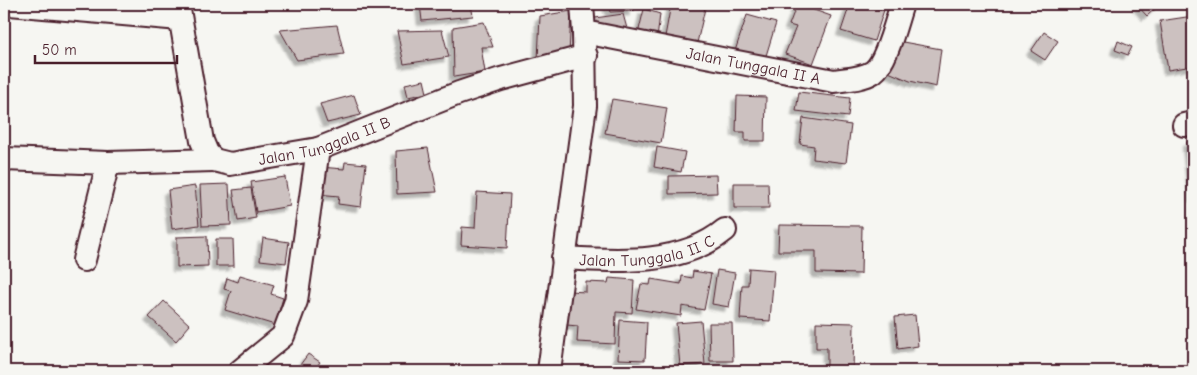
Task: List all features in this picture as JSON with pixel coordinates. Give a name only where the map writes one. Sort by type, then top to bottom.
[{"type":"street","points":[[10,4],[179,11],[202,140],[207,153],[214,160]]},
{"type":"street","points":[[549,371],[586,106],[586,56],[582,4]]},
{"type":"street","name":"Jalan Tunggala II A","points":[[584,32],[834,81],[859,78],[873,72],[882,62],[902,4]]},
{"type":"street","name":"Jalan Tunggala II B","points":[[4,160],[108,163],[214,160],[230,164],[318,149],[459,93],[501,79],[586,56]]},
{"type":"street","points":[[240,371],[283,336],[296,301],[318,149]]},
{"type":"street","points":[[84,260],[108,163]]},
{"type":"street","name":"Jalan Tunggala II C","points":[[564,258],[598,260],[650,258],[686,252],[714,240],[725,230]]},
{"type":"building","points":[[420,4],[471,4],[473,16],[422,21]]},
{"type":"building","points":[[607,4],[632,4],[634,11],[610,12]]},
{"type":"building","points":[[671,4],[706,4],[697,43],[664,42]]},
{"type":"building","points":[[797,4],[831,16],[813,64],[785,54],[796,27],[789,25]]},
{"type":"building","points":[[850,4],[865,4],[884,10],[874,41],[841,31]]},
{"type":"building","points":[[1136,4],[1160,4],[1147,16]]},
{"type":"building","points":[[644,9],[660,14],[657,39],[637,38]]},
{"type":"building","points":[[571,11],[569,56],[538,60],[540,16]]},
{"type":"building","points":[[623,14],[629,36],[597,31],[595,18]]},
{"type":"building","points":[[747,15],[776,23],[765,59],[735,51]]},
{"type":"building","points":[[1193,16],[1193,66],[1168,70],[1160,21]]},
{"type":"building","points":[[484,22],[493,47],[481,47],[485,72],[454,77],[453,27]]},
{"type":"building","points":[[337,25],[344,54],[297,60],[280,30]]},
{"type":"building","points":[[442,30],[449,57],[404,64],[397,31]]},
{"type":"building","points":[[1044,32],[1058,41],[1045,60],[1031,51]]},
{"type":"building","points":[[892,40],[941,49],[936,87],[910,81],[886,71]]},
{"type":"building","points":[[1118,41],[1132,47],[1128,55],[1115,50]]},
{"type":"building","points":[[424,80],[427,93],[408,97],[405,84]]},
{"type":"building","points":[[799,92],[850,98],[848,117],[796,111]]},
{"type":"building","points":[[354,95],[361,115],[327,123],[320,104]]},
{"type":"building","points":[[737,96],[766,97],[765,141],[745,141],[745,132],[736,132]]},
{"type":"building","points":[[612,99],[667,108],[661,143],[605,133]]},
{"type":"building","points":[[803,118],[851,125],[846,163],[813,159],[814,146],[800,144]]},
{"type":"building","points":[[1193,141],[1193,198],[1187,142]]},
{"type":"building","points":[[657,147],[685,152],[681,172],[654,167]]},
{"type":"building","points":[[428,148],[437,192],[397,194],[396,151]]},
{"type":"building","points":[[345,162],[366,164],[361,207],[338,204],[339,196],[317,194],[320,167],[344,169]]},
{"type":"building","points":[[716,175],[717,193],[669,194],[669,176]]},
{"type":"building","points":[[285,177],[290,206],[256,212],[251,182]]},
{"type":"building","points":[[734,183],[768,183],[769,208],[734,208]]},
{"type":"building","points":[[229,184],[231,225],[202,226],[200,185]]},
{"type":"building","points":[[195,186],[199,225],[172,229],[168,190]]},
{"type":"building","points":[[251,188],[256,218],[238,221],[233,190]]},
{"type":"building","points":[[477,192],[510,194],[507,248],[461,245],[462,227],[475,228]]},
{"type":"building","points":[[779,225],[862,226],[861,274],[816,273],[816,251],[778,251]]},
{"type":"building","points":[[207,236],[208,266],[177,267],[177,237]]},
{"type":"building","points":[[263,238],[289,242],[286,263],[260,260]]},
{"type":"building","points":[[216,239],[233,239],[234,266],[216,266]]},
{"type":"building","points":[[749,268],[774,270],[770,321],[740,319],[742,285],[748,285]]},
{"type":"building","points":[[717,270],[735,273],[729,307],[712,304]]},
{"type":"building","points":[[693,271],[711,274],[704,310],[682,306],[681,316],[636,309],[641,284],[650,285],[651,279],[681,284],[682,276],[692,278]]},
{"type":"building","points":[[240,275],[274,285],[271,294],[283,298],[275,325],[225,310],[231,291],[224,289],[227,278],[238,282]]},
{"type":"building","points":[[609,278],[634,280],[632,313],[616,312],[615,344],[577,342],[578,326],[567,325],[569,291],[586,292],[586,282],[608,283]]},
{"type":"building","points":[[164,301],[190,325],[176,341],[149,317]]},
{"type":"building","points":[[915,315],[918,346],[898,349],[895,317]]},
{"type":"building","points":[[620,320],[647,322],[645,360],[618,359]]},
{"type":"building","points":[[701,321],[705,364],[680,366],[676,323]]},
{"type":"building","points":[[816,322],[854,323],[853,371],[827,371],[827,348],[816,348]]},
{"type":"building","points":[[709,323],[732,323],[733,361],[710,361]]},
{"type":"building","points":[[308,354],[320,362],[314,371],[300,371],[297,369]]}]
